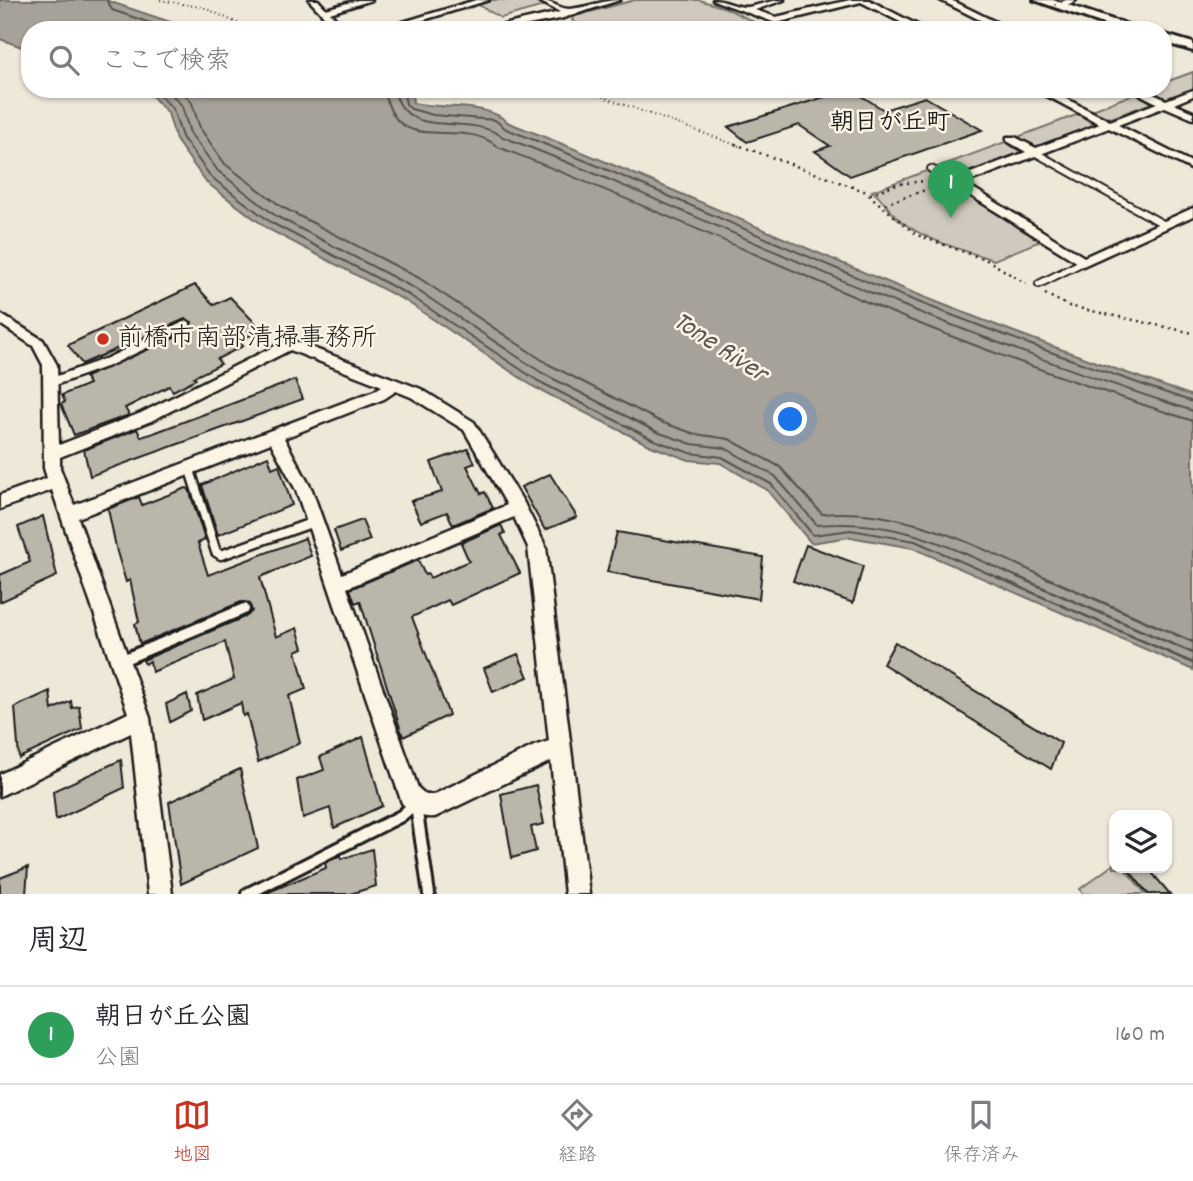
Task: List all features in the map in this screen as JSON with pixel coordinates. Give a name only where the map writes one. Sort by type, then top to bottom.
[{"type":"main road","points":[[1040,0],[1110,21]]},
{"type":"main road","points":[[1172,41],[1193,47]]},
{"type":"street","points":[[313,0],[332,21]]},
{"type":"street","points":[[323,12],[368,0]]},
{"type":"street","points":[[412,21],[485,0]]},
{"type":"street","points":[[541,0],[566,12]]},
{"type":"street","points":[[534,21],[617,0]]},
{"type":"street","points":[[717,0],[776,20],[862,0],[905,21]]},
{"type":"street","points":[[749,9],[780,0]]},
{"type":"street","points":[[944,0],[989,21]]},
{"type":"street","points":[[956,182],[1193,93]]},
{"type":"street","points":[[1057,98],[1193,167]]},
{"type":"street","points":[[1153,98],[1193,116]]},
{"type":"street","points":[[1012,139],[1034,152]]},
{"type":"street","points":[[956,182],[1083,261],[1193,212]]},
{"type":"street","points":[[0,318],[28,335],[45,351],[52,382],[52,454],[55,482],[140,718],[160,894]]},
{"type":"street","points":[[52,454],[146,417],[289,344],[392,386],[416,393],[469,426],[537,547],[578,894]]},
{"type":"street","points":[[67,514],[379,395],[392,386]]},
{"type":"street","points":[[275,435],[304,490],[410,795],[416,803],[425,807],[435,806],[541,753],[559,749]]},
{"type":"street","points":[[0,502],[55,482]]},
{"type":"street","points":[[337,584],[517,508]]},
{"type":"street","points":[[0,785],[140,718]]},
{"type":"lane","points":[[1034,152],[1165,225]]},
{"type":"lane","points":[[931,169],[956,182]]},
{"type":"lane","points":[[1036,287],[1083,261]]},
{"type":"lane","points":[[52,382],[108,362],[187,324]]},
{"type":"lane","points":[[189,467],[216,552],[221,555],[314,522]]},
{"type":"lane","points":[[120,661],[244,609]]},
{"type":"lane","points":[[247,894],[401,816],[416,803]]},
{"type":"lane","points":[[416,803],[429,894]]},
{"type":"path","points":[[160,0],[205,8],[233,21]]},
{"type":"path","points":[[605,98],[858,188],[884,204],[887,213],[918,236],[988,260],[1069,306],[1193,333]]},
{"type":"path","points":[[884,204],[956,182]]},
{"type":"shaded area","points":[[489,0],[534,0],[544,6],[501,18],[477,4]]},
{"type":"shaded area","points":[[635,0],[699,0],[726,8],[752,21],[573,21],[575,16]]},
{"type":"shaded area","points":[[1193,72],[1193,89],[1172,97],[1172,80]]},
{"type":"shaded area","points":[[1123,98],[1144,98],[1152,103],[1111,118],[1090,111]]},
{"type":"shaded area","points":[[1079,114],[1094,125],[1036,147],[1015,138]]},
{"type":"shaded area","points":[[1005,142],[1021,152],[955,177],[935,168]]},
{"type":"shaded area","points":[[929,170],[1040,241],[994,260],[946,245],[912,229],[872,191]]},
{"type":"shaded area","points":[[1109,868],[1109,873],[1128,873],[1146,894],[1083,894],[1080,889]]},
{"type":"water","points":[[0,0],[105,0],[167,21],[21,21],[21,47],[0,39]]},
{"type":"water","name":"Tone River","points":[[154,98],[412,98],[413,103],[489,112],[509,123],[603,160],[919,295],[1193,396],[1193,670],[913,548],[850,537],[811,543],[767,490],[720,463],[689,460],[651,446],[534,387],[406,301],[268,229],[206,182],[176,140],[168,113]]},
{"type":"building","points":[[821,98],[865,98],[884,110],[927,98],[982,130],[850,176],[815,151],[830,146],[799,125],[747,142],[728,127]]},
{"type":"building","points":[[195,285],[214,305],[230,297],[262,330],[238,341],[243,346],[217,359],[221,364],[194,377],[196,379],[173,391],[169,386],[125,408],[129,415],[74,435],[61,404],[65,402],[62,395],[89,384],[85,377],[190,329],[192,322],[185,319],[82,364],[68,345]]},
{"type":"building","points":[[295,380],[303,399],[90,476],[84,450],[137,429],[141,437],[151,434]]},
{"type":"building","points":[[468,449],[475,463],[467,466],[481,494],[485,492],[493,508],[453,525],[447,512],[421,522],[411,501],[442,492],[431,462]]},
{"type":"building","points":[[268,456],[272,468],[279,465],[292,505],[218,535],[202,485]]},
{"type":"building","points":[[550,474],[577,517],[545,530],[521,487]]},
{"type":"building","points":[[189,489],[205,540],[198,543],[208,575],[305,538],[311,556],[260,577],[276,637],[297,628],[303,648],[296,651],[306,689],[289,696],[300,743],[258,762],[247,714],[243,716],[241,703],[202,720],[197,695],[234,679],[225,642],[152,672],[150,661],[145,664],[143,660],[247,616],[252,611],[249,603],[241,602],[140,644],[135,624],[139,622],[130,580],[126,582],[108,509],[139,497],[142,505]]},
{"type":"building","points":[[43,516],[57,576],[0,602],[0,575],[30,562],[18,527]]},
{"type":"building","points":[[362,520],[370,540],[341,551],[334,530]]},
{"type":"building","points":[[501,525],[505,533],[501,535],[520,573],[451,605],[448,600],[412,617],[449,715],[403,737],[360,601],[355,603],[350,589],[418,560],[425,575],[428,574],[430,578],[469,561],[461,543]]},
{"type":"building","points":[[617,532],[763,557],[759,599],[607,572]]},
{"type":"building","points":[[806,545],[863,566],[853,603],[793,581]]},
{"type":"building","points":[[895,642],[1061,743],[1051,769],[883,664]]},
{"type":"building","points":[[518,654],[528,677],[493,692],[484,668]]},
{"type":"building","points":[[50,691],[52,710],[71,701],[72,708],[79,706],[82,729],[19,758],[15,707]]},
{"type":"building","points":[[187,694],[191,711],[170,722],[166,704]]},
{"type":"building","points":[[363,737],[382,806],[334,828],[330,808],[303,818],[297,780],[324,770],[320,757]]},
{"type":"building","points":[[121,760],[124,788],[56,820],[53,791]]},
{"type":"building","points":[[240,769],[258,848],[181,884],[169,802]]},
{"type":"building","points":[[536,785],[544,824],[531,827],[536,851],[512,858],[501,794]]},
{"type":"building","points":[[372,849],[376,886],[350,894],[264,894],[326,868],[325,863],[341,855],[341,859]]},
{"type":"building","points":[[28,867],[26,894],[0,894],[0,878]]},
{"type":"building","points":[[1131,873],[1152,873],[1170,894],[1148,894]]},
{"type":"place","name":"朝日が丘公園","points":[[951,218]]},
{"type":"place","name":"前橋市南部清掃事務所","points":[[103,339]]},
{"type":"district","name":"朝日が丘町","points":[[890,124]]}]
